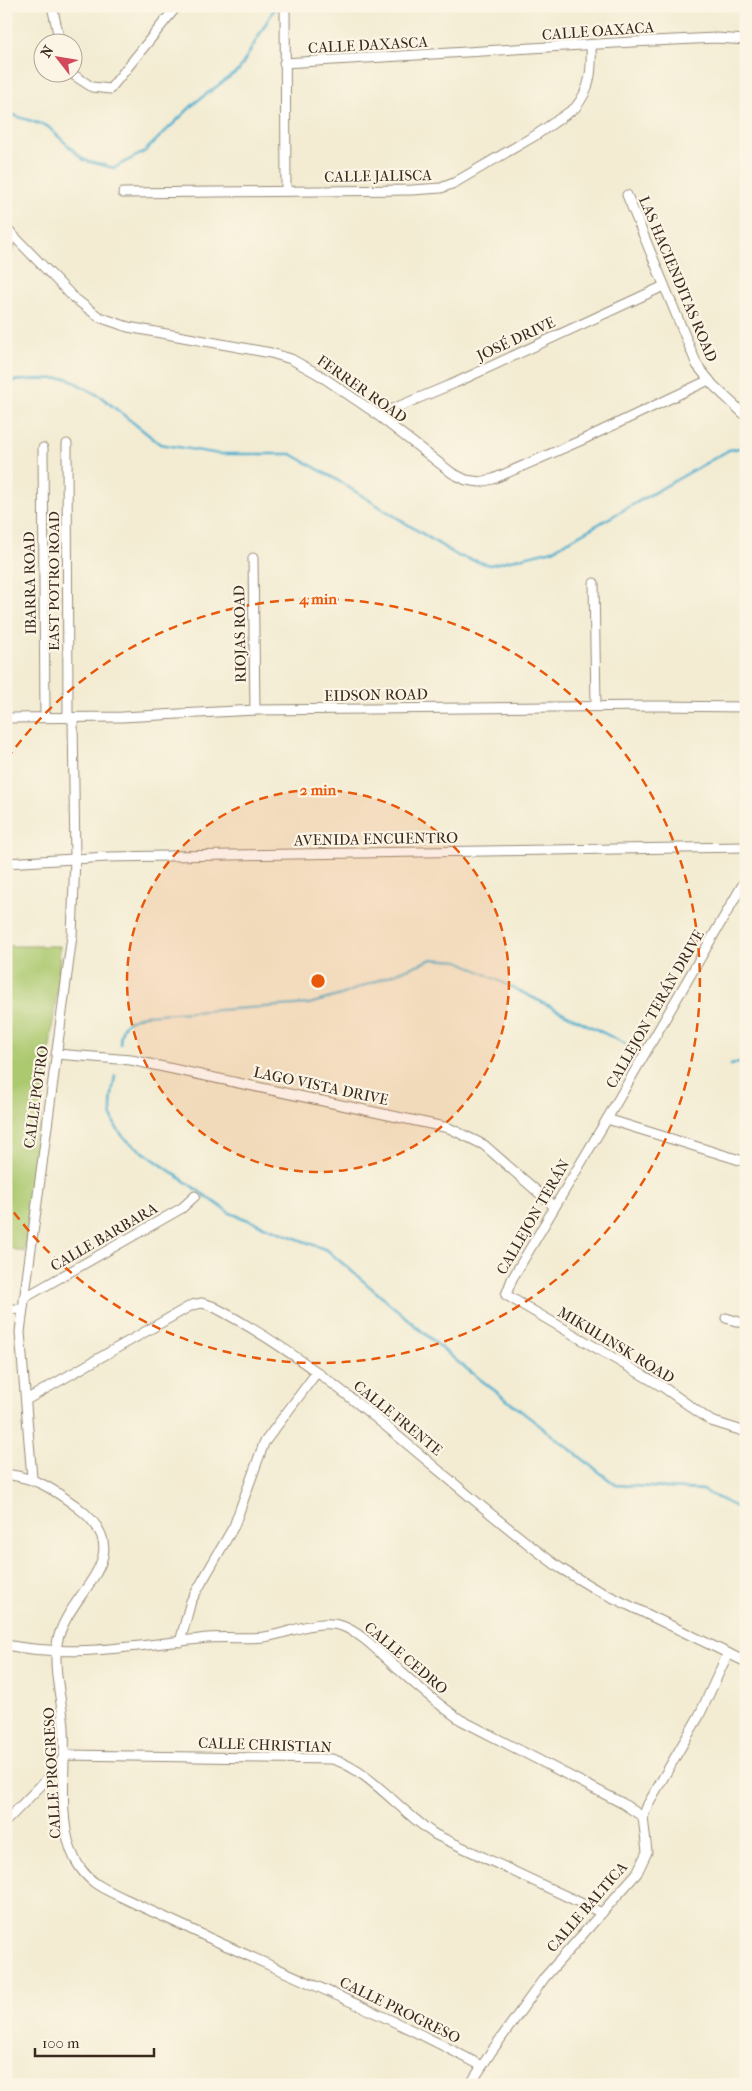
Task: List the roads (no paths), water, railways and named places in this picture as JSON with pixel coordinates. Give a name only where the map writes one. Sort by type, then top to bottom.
[{"type":"street","points":[[52,6],[58,32]]},
{"type":"street","points":[[82,80],[92,87],[110,89],[177,6]]},
{"type":"street","points":[[285,6],[286,191]]},
{"type":"street","name":"CALLE OAXACA","points":[[453,53],[716,38],[746,40]]},
{"type":"street","name":"CALLE JALISCA","points":[[122,193],[426,190],[454,184],[536,135],[576,108],[584,97],[589,85],[590,45]]},
{"type":"street","name":"CALLE DAXASCA","points":[[284,64],[453,53]]},
{"type":"street","name":"LAS HACIENDITAS ROAD","points":[[627,195],[697,365],[708,380],[746,416]]},
{"type":"street","points":[[6,256],[8,230]]},
{"type":"street","name":"FERRER ROAD","points":[[8,230],[73,298],[98,317],[128,327],[271,353],[291,359],[318,374],[378,416],[452,473],[466,480],[480,482],[493,479],[549,455],[708,380]]},
{"type":"street","name":"JOSÉ DRIVE","points":[[378,416],[455,383],[664,286]]},
{"type":"street","name":"EAST POTRO ROAD","points":[[67,444],[71,718]]},
{"type":"street","name":"IBARRA ROAD","points":[[43,448],[45,717]]},
{"type":"street","name":"RIOJAS ROAD","points":[[253,558],[255,710]]},
{"type":"street","points":[[594,583],[596,706]]},
{"type":"street","name":"EIDSON ROAD","points":[[6,718],[71,718],[255,710],[596,706],[746,707]]},
{"type":"street","name":"CALLE POTRO","points":[[32,1478],[20,1332],[72,936],[75,858],[71,718]]},
{"type":"street","name":"AVENIDA ENCUENTRO","points":[[6,863],[43,862],[75,858],[746,847]]},
{"type":"street","name":"CALLEJON TERÁN DRIVE","points":[[586,1153],[746,878]]},
{"type":"street","name":"LAGO VISTA DRIVE","points":[[56,1054],[130,1060],[449,1128],[484,1145],[554,1206]]},
{"type":"street","points":[[607,1119],[746,1162]]},
{"type":"street","name":"CALLEJON TERÁN","points":[[506,1295],[512,1279],[586,1153]]},
{"type":"street","name":"CALLE BARBARA","points":[[24,1298],[182,1208],[195,1196]]},
{"type":"street","name":"MIKULINSK ROAD","points":[[506,1295],[663,1387],[711,1421],[745,1431]]},
{"type":"street","name":"CALLE FRENTE","points":[[26,1400],[183,1309],[202,1303],[221,1311],[317,1372],[421,1453],[560,1568],[595,1589],[746,1662]]},
{"type":"street","points":[[6,1308],[22,1310]]},
{"type":"street","points":[[726,1318],[746,1324]]},
{"type":"street","points":[[180,1642],[191,1600],[234,1526],[264,1443],[317,1372]]},
{"type":"street","name":"CALLE PROGRESO","points":[[6,1474],[32,1478],[51,1488],[96,1522],[102,1537],[103,1548],[99,1568],[62,1628],[57,1651],[65,1755],[64,1804],[68,1839],[77,1863],[94,1883],[156,1914],[355,2003],[482,2066]]},
{"type":"street","name":"CALLE CEDRO","points":[[6,1645],[31,1650],[57,1651],[128,1648],[217,1638],[264,1637],[316,1625],[340,1625],[367,1642],[434,1701],[462,1720],[614,1798],[643,1817]]},
{"type":"street","points":[[643,1817],[652,1796],[699,1716],[728,1654]]},
{"type":"street","points":[[6,1821],[55,1771],[65,1755]]},
{"type":"street","name":"CALLE CHRISTIAN","points":[[65,1755],[306,1757],[344,1763],[356,1769],[412,1819],[436,1835],[602,1913]]},
{"type":"street","name":"CALLE BALTICA","points":[[470,2085],[545,1977],[637,1873],[647,1852],[643,1817]]},
{"type":"waterway","points":[[6,113],[47,126],[84,160],[114,168],[144,152],[197,101],[239,70],[276,6]]},
{"type":"waterway","points":[[6,381],[67,378],[101,397],[160,444],[219,454],[291,454],[337,480],[458,556],[490,565],[553,550],[729,450],[745,447]]},
{"type":"waterway","points":[[120,1044],[125,1024],[145,1015],[309,1004],[341,995],[432,959],[459,961],[638,1050]]},
{"type":"waterway","points":[[731,1065],[746,1060]]},
{"type":"waterway","points":[[115,1076],[111,1112],[116,1127],[129,1142],[230,1213],[327,1250],[458,1362],[616,1485],[702,1490],[746,1512]]}]
